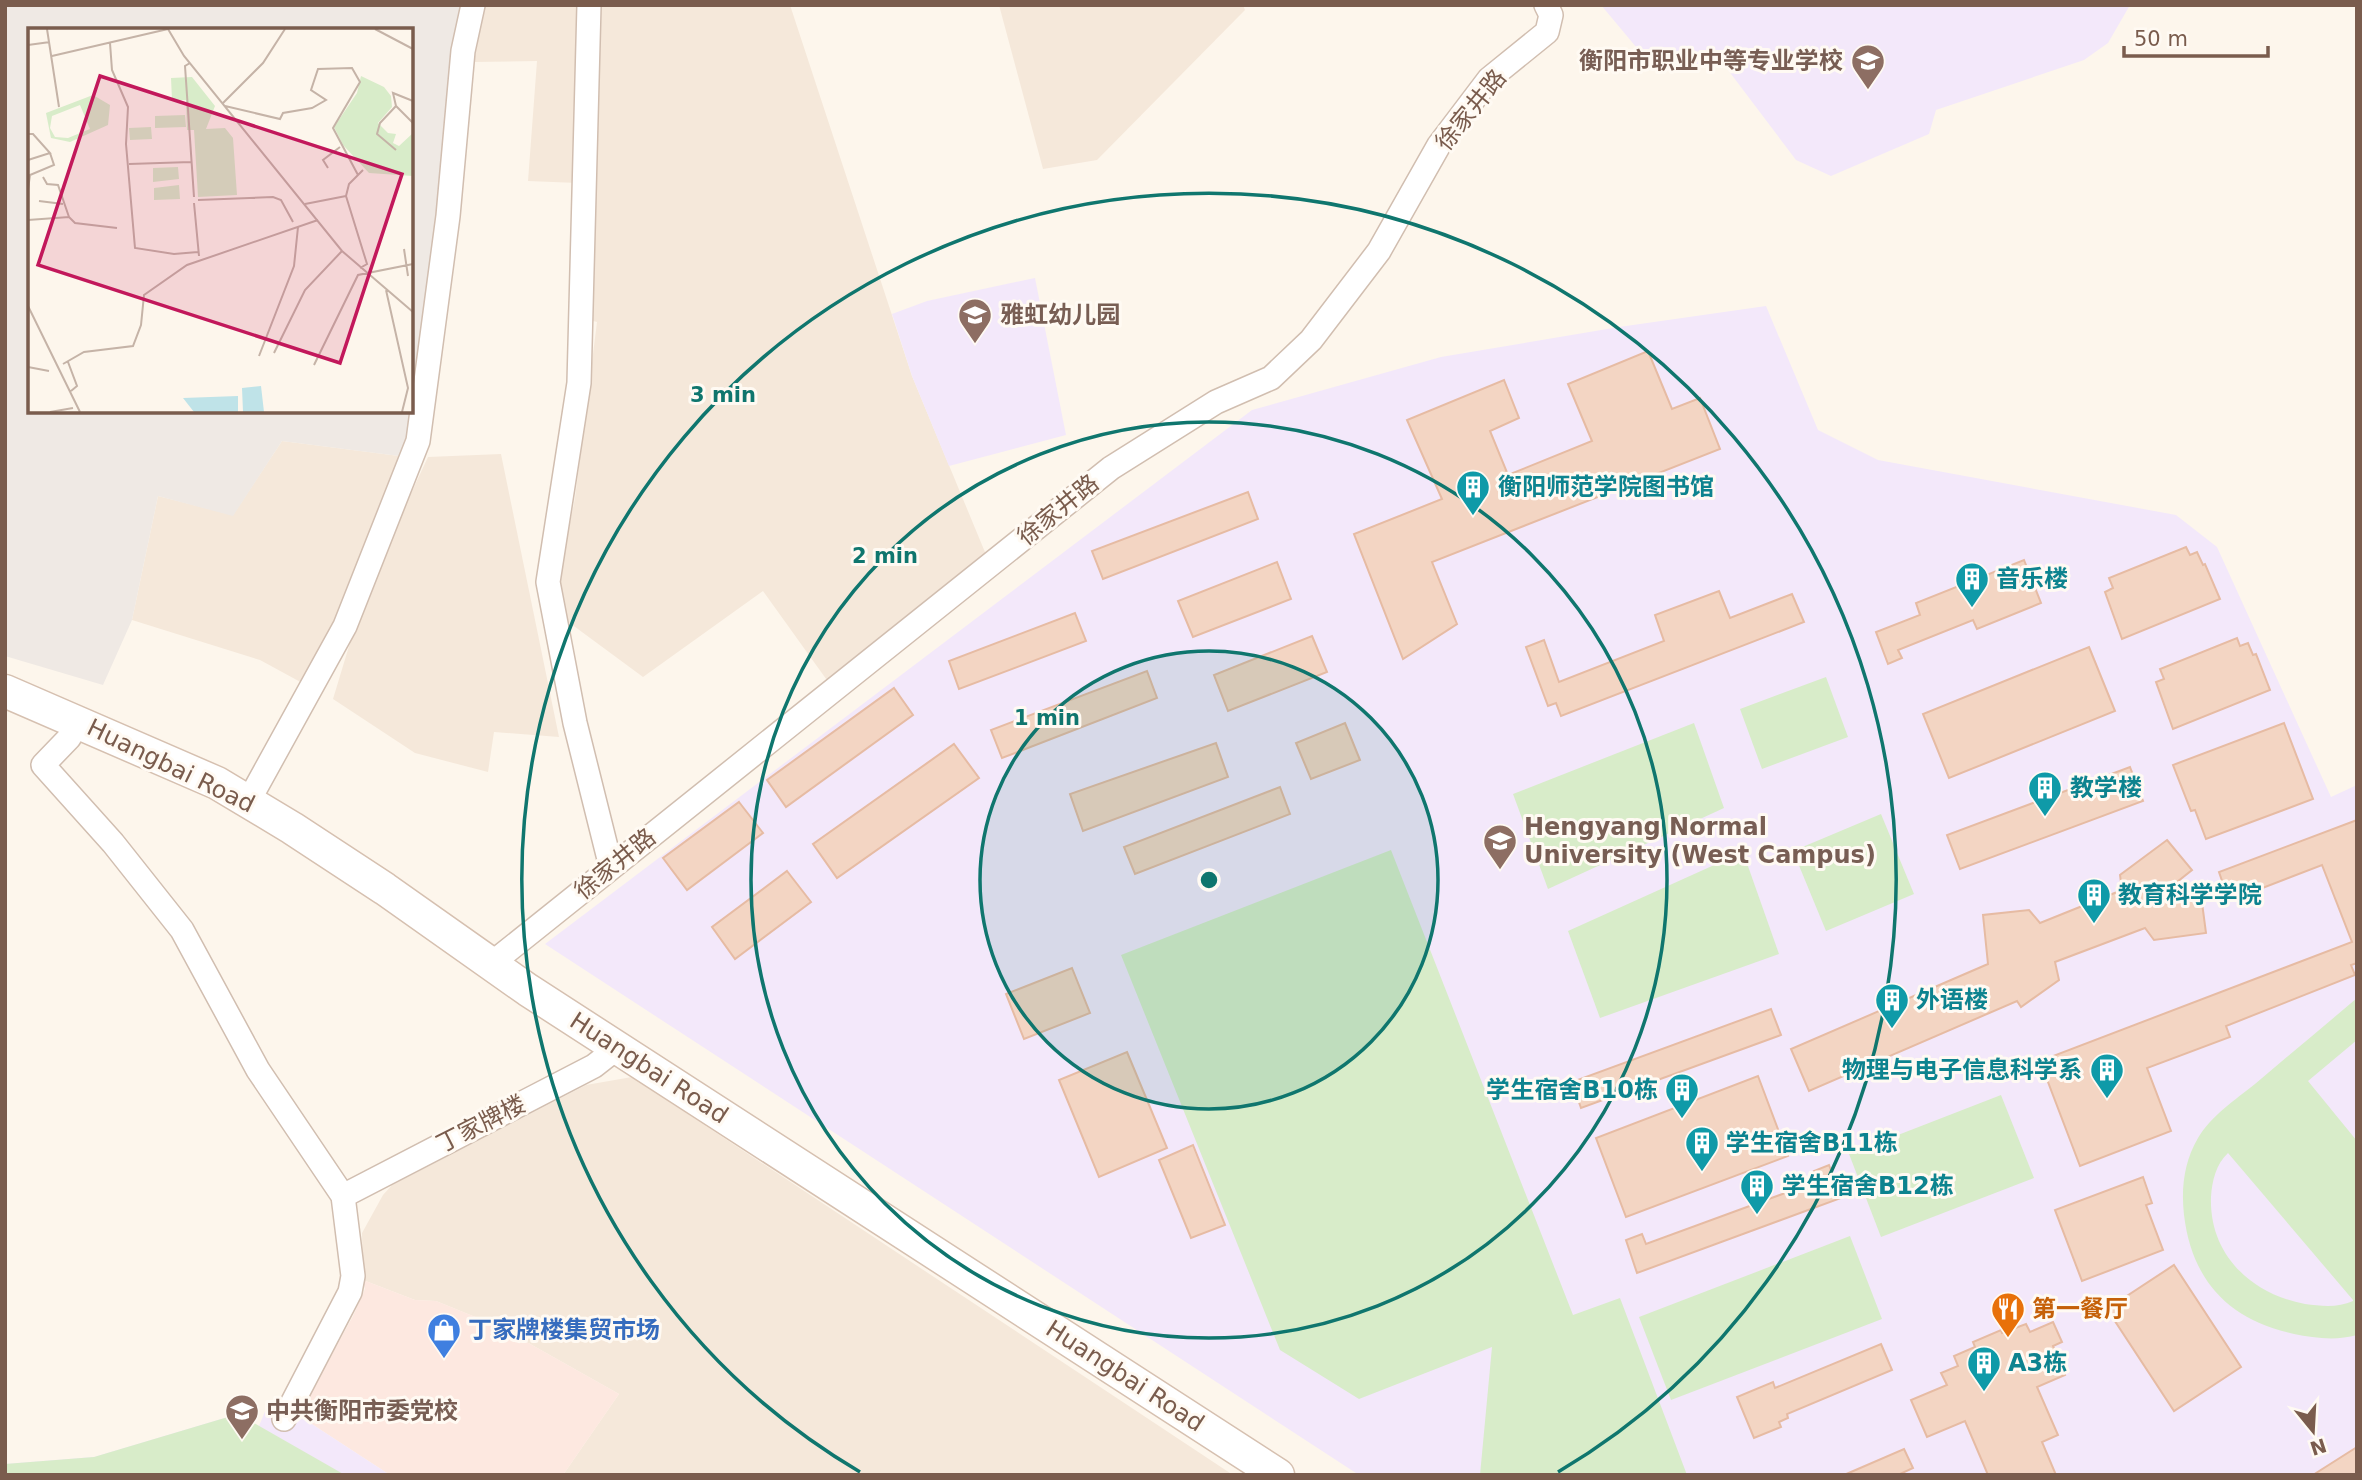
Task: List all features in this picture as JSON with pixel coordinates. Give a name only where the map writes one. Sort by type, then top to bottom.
[{"type":"main road","name":"Huangbai Road","points":[[5,691],[217,783],[248,802],[386,889],[491,964],[617,1048],[1278,1475]]},
{"type":"street","points":[[248,802],[345,626],[418,441],[448,216],[463,51],[473,5]]},
{"type":"street","points":[[589,5],[579,383],[548,582],[575,723],[611,867]]},
{"type":"street","name":"徐家井路","points":[[491,964],[1111,468],[1216,402],[1271,378],[1311,340],[1379,251],[1439,145],[1489,79],[1547,32],[1551,15],[1546,5]]},
{"type":"street","points":[[79,722],[69,738],[43,765],[113,843],[182,930],[258,1070],[343,1196],[352,1276],[350,1292],[284,1419]]},
{"type":"street","name":"丁家牌楼","points":[[343,1196],[594,1066],[617,1048]]},
{"type":"shaded area","points":[[5,5],[461,5],[444,214],[407,457],[282,441],[233,516],[158,496],[132,620],[103,685],[5,656]]},
{"type":"shaded area","points":[[485,5],[790,5],[912,376],[987,557],[829,683],[763,591],[643,677],[563,618],[559,578],[575,498],[597,322],[574,316],[578,183],[528,181],[537,61],[474,62]]},
{"type":"shaded area","points":[[999,5],[1243,5],[1245,10],[1097,160],[1043,169]]},
{"type":"shaded area","name":"衡阳市职业中等专业学校","points":[[1601,5],[2130,5],[2108,43],[2084,60],[1936,110],[1929,134],[1831,176],[1796,160],[1722,62],[1657,72]]},
{"type":"shaded area","name":"雅虹幼儿园","points":[[1035,278],[1066,435],[949,466],[912,376],[892,314],[927,301]]},
{"type":"shaded area","name":"Hengyang Normal University (West Campus)","points":[[1766,306],[1818,430],[1878,460],[2176,515],[2217,547],[2331,797],[2357,785],[2357,1475],[1359,1475],[545,944],[1252,410],[1441,357]]},
{"type":"shaded area","points":[[282,441],[407,457],[343,615],[306,685],[260,660],[132,620],[158,496],[233,515]]},
{"type":"shaded area","points":[[501,454],[559,737],[494,732],[488,772],[415,753],[333,699],[366,590],[428,457]]},
{"type":"shaded area","points":[[632,1077],[1233,1475],[563,1475],[619,1394],[500,1327],[436,1301],[415,1300],[363,1280],[362,1233],[383,1195],[392,1185],[586,1085]]},
{"type":"shaded area","name":"丁家牌楼集贸市场","points":[[363,1280],[415,1300],[436,1301],[500,1327],[619,1394],[563,1475],[390,1475],[298,1415],[353,1316],[365,1289]]},
{"type":"shaded area","name":"中共衡阳市委党校","points":[[266,1409],[293,1424],[298,1415],[390,1475],[5,1475],[5,1464],[94,1457],[238,1414],[259,1426]]},
{"type":"green space","points":[[1826,677],[1848,737],[1762,769],[1740,709]]},
{"type":"green space","points":[[1694,723],[1724,808],[1548,889],[1513,794]]},
{"type":"green space","points":[[1881,814],[1914,894],[1826,931],[1793,851]]},
{"type":"green space","points":[[1391,850],[1573,1315],[1620,1298],[1687,1475],[1480,1475],[1492,1347],[1359,1399],[1280,1350],[1121,955]]},
{"type":"green space","points":[[1743,852],[1779,954],[1600,1018],[1568,931]]},
{"type":"green space","points":[[2357,998],[2357,1040],[2308,1081],[2357,1141],[2357,1335],[2341,1338],[2309,1337],[2271,1328],[2251,1319],[2233,1308],[2218,1294],[2205,1278],[2188,1238],[2183,1185],[2193,1147],[2210,1123]],"holes":[[[2228,1153],[2353,1300],[2341,1305],[2323,1306],[2285,1299],[2251,1281],[2237,1268],[2217,1236],[2212,1218],[2214,1179],[2220,1162]]]},
{"type":"green space","points":[[2001,1095],[2034,1178],[1881,1237],[1849,1154]]},
{"type":"green space","points":[[1850,1236],[1882,1319],[1671,1400],[1639,1317]]},
{"type":"green space","name":"中共衡阳市委党校","points":[[238,1414],[345,1475],[5,1475],[5,1464],[94,1457]]},
{"type":"building","name":"衡阳师范学院图书馆","points":[[1648,351],[1672,409],[1700,398],[1720,449],[1432,562],[1457,624],[1403,659],[1354,534],[1442,499],[1407,420],[1504,380],[1519,418],[1490,431],[1508,475],[1592,441],[1568,384]]},
{"type":"building","points":[[1248,492],[1258,519],[1103,579],[1092,551]]},
{"type":"building","points":[[2186,547],[2190,555],[2197,552],[2203,565],[2205,564],[2220,599],[2122,639],[2105,592],[2113,588],[2109,578]]},
{"type":"building","name":"音乐楼","points":[[2024,560],[2041,603],[1977,629],[1973,620],[1898,650],[1902,658],[1888,664],[1876,632],[1920,615],[1916,603]]},
{"type":"building","points":[[1277,562],[1291,599],[1193,637],[1178,601]]},
{"type":"building","points":[[1719,591],[1730,618],[1792,594],[1804,622],[1561,716],[1556,703],[1548,706],[1526,647],[1544,640],[1559,682],[1664,641],[1655,615]]},
{"type":"building","points":[[1075,613],[1086,641],[959,689],[949,661]]},
{"type":"building","points":[[1312,636],[1327,672],[1228,711],[1214,675]]},
{"type":"building","points":[[2237,638],[2240,646],[2248,643],[2253,655],[2256,654],[2270,690],[2173,729],[2156,682],[2164,679],[2160,669]]},
{"type":"building","points":[[2089,647],[2115,711],[1949,778],[1923,714]]},
{"type":"building","points":[[1147,671],[1157,698],[1002,758],[991,730]]},
{"type":"building","points":[[894,688],[913,715],[786,807],[767,780]]},
{"type":"building","points":[[1345,723],[1360,760],[1311,779],[1296,743]]},
{"type":"building","points":[[2284,723],[2313,799],[2206,839],[2195,810],[2191,811],[2173,765]]},
{"type":"building","points":[[1216,743],[1228,777],[1083,831],[1070,794]]},
{"type":"building","points":[[954,744],[979,778],[837,878],[813,844]]},
{"type":"building","name":"教学楼","points":[[2130,767],[2143,801],[1960,869],[1947,835]]},
{"type":"building","points":[[1280,787],[1290,814],[1135,874],[1124,847]]},
{"type":"building","points":[[739,802],[763,833],[687,890],[663,858]]},
{"type":"building","points":[[2357,820],[2357,963],[2351,965],[2355,975],[2226,1026],[2230,1037],[2147,1068],[2171,1131],[2080,1166],[2040,1061],[2352,942],[2322,865],[2229,901],[2219,872]]},
{"type":"building","points":[[2167,840],[2192,870],[2153,901],[2201,895],[2206,933],[2154,940],[2145,928],[2055,962],[2059,980],[2021,1007],[2017,1001],[1809,1091],[1791,1049],[1988,964],[1983,915],[2029,910],[2040,923],[2122,890],[2120,875]]},
{"type":"building","points":[[787,871],[811,902],[735,959],[712,927]]},
{"type":"building","points":[[1072,968],[1090,1013],[1024,1039],[1006,994]]},
{"type":"building","points":[[1771,1009],[1781,1035],[1581,1108],[1572,1082]]},
{"type":"building","points":[[1127,1052],[1167,1148],[1099,1177],[1059,1080]]},
{"type":"building","points":[[1758,1076],[1788,1156],[1626,1217],[1596,1138]]},
{"type":"building","points":[[1193,1145],[1225,1225],[1191,1238],[1159,1160]]},
{"type":"building","name":"学生宿舍B12栋","points":[[1829,1165],[1841,1198],[1637,1273],[1626,1240],[1642,1234],[1646,1244],[1818,1181],[1814,1171]]},
{"type":"building","points":[[2143,1177],[2152,1203],[2146,1205],[2163,1250],[2082,1281],[2055,1210]]},
{"type":"building","points":[[2174,1265],[2241,1367],[2174,1411],[2107,1309]]},
{"type":"building","name":"A3栋","points":[[2053,1322],[2062,1342],[2053,1346],[2065,1375],[2037,1387],[2058,1435],[2042,1442],[2056,1475],[1988,1475],[1965,1421],[1927,1437],[1911,1400],[1947,1385],[1941,1373],[1958,1366],[1954,1356],[1975,1347],[1973,1342],[2001,1330],[2002,1333],[2026,1324],[2030,1332]]},
{"type":"building","points":[[1881,1344],[1892,1370],[1787,1414],[1788,1418],[1779,1422],[1781,1427],[1754,1438],[1737,1397],[1773,1382],[1775,1388]]},
{"type":"building","points":[[2357,1447],[2357,1475],[2313,1475]]},
{"type":"building","points":[[1904,1449],[1913,1468],[1898,1475],[1844,1475]]},
{"type":"place","name":"衡阳市职业中等专业学校","points":[[1868,91]]},
{"type":"place","name":"雅虹幼儿园","points":[[975,345]]},
{"type":"place","name":"衡阳师范学院图书馆","points":[[1473,517]]},
{"type":"place","name":"音乐楼","points":[[1972,609]]},
{"type":"place","name":"教学楼","points":[[2045,818]]},
{"type":"place","name":"Hengyang Normal University (West Campus)","points":[[1500,871]]},
{"type":"place","name":"教育科学学院","points":[[2094,925]]},
{"type":"place","name":"外语楼","points":[[1892,1030]]},
{"type":"place","name":"物理与电子信息科学系","points":[[2107,1100]]},
{"type":"place","name":"学生宿舍B10栋","points":[[1682,1120]]},
{"type":"place","name":"学生宿舍B11栋","points":[[1702,1173]]},
{"type":"place","name":"学生宿舍B12栋","points":[[1757,1216]]},
{"type":"place","name":"第一餐厅","points":[[2008,1339]]},
{"type":"place","name":"丁家牌楼集贸市场","points":[[444,1360]]},
{"type":"place","name":"A3栋","points":[[1984,1393]]},
{"type":"place","name":"中共衡阳市委党校","points":[[242,1441]]}]
